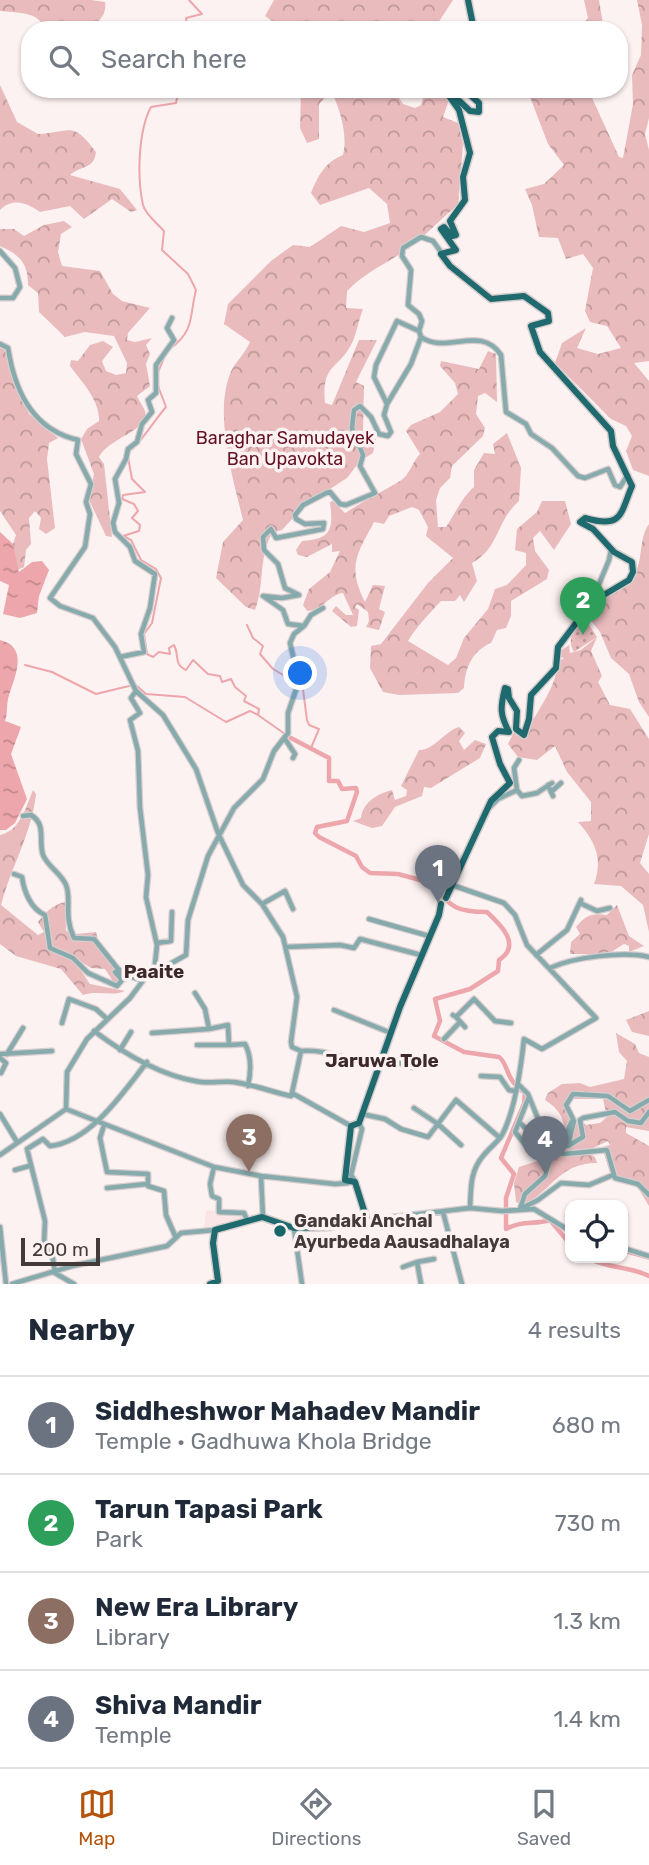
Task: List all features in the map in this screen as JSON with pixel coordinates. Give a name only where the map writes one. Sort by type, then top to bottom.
[{"type":"main road","points":[[468,0],[472,21]]},
{"type":"main road","points":[[210,1284],[218,1281],[219,1276],[212,1242],[215,1230],[262,1217],[294,1228],[329,1227],[367,1220],[352,1182],[345,1180],[344,1165],[351,1126],[359,1123],[421,955],[444,901],[486,811],[495,796],[510,783],[500,764],[492,737],[498,731],[509,732],[502,720],[500,708],[506,688],[517,711],[516,729],[522,735],[528,725],[531,695],[554,671],[558,647],[592,602],[627,582],[633,572],[632,562],[611,550],[593,529],[580,522],[584,518],[612,521],[622,515],[632,486],[613,446],[611,431],[536,346],[531,326],[550,319],[545,308],[524,296],[491,299],[450,267],[442,252],[456,250],[441,229],[444,227],[452,236],[456,235],[450,221],[465,200],[463,177],[470,153],[459,110],[450,98]]},
{"type":"main road","points":[[457,98],[470,111],[479,112],[479,103],[473,98]]},
{"type":"street","points":[[304,626],[288,624],[283,610],[263,597],[299,595],[285,588],[278,564],[264,550],[263,537],[271,529],[276,538],[320,531],[325,526],[324,523],[305,524],[296,520],[295,515],[303,505],[326,493],[330,492],[340,504],[346,505],[374,493],[360,466],[363,455],[352,428],[354,410],[360,406],[371,417],[379,434],[388,436],[391,432],[384,415],[387,404],[411,364],[421,338],[419,331],[422,321],[419,314],[408,306],[411,271],[402,256],[403,248],[421,237],[433,241],[442,252]]},
{"type":"street","points":[[0,251],[15,268],[20,287],[13,298],[0,298]]},
{"type":"street","points":[[120,657],[144,652],[141,634],[150,608],[155,574],[135,561],[131,547],[115,532],[113,523],[120,503],[114,479],[126,459],[128,449],[137,442],[142,424],[152,412],[148,400],[156,393],[156,365],[174,340],[167,328],[172,318]]},
{"type":"street","points":[[387,404],[374,377],[386,339],[397,321],[419,331]]},
{"type":"street","points":[[421,338],[443,343],[465,339],[496,348],[501,355],[504,407],[509,415],[526,424],[531,434],[552,448],[579,476],[590,476],[608,469],[615,485],[620,487],[627,475]]},
{"type":"street","points":[[0,344],[7,346],[13,373],[30,411],[46,427],[67,439],[78,440],[76,454],[91,484],[86,502],[90,514],[85,547],[50,598],[60,606],[90,616],[120,657],[136,691],[163,715],[196,769],[218,833],[245,888],[262,904],[282,933],[298,997],[290,1042],[292,1047],[301,1051],[324,1051],[359,1064],[381,1061],[412,1067]]},
{"type":"street","points":[[592,602],[611,550]]},
{"type":"street","points":[[66,1109],[67,1072],[94,1031],[130,998],[142,981],[186,956],[188,920],[218,833],[234,808],[263,779],[274,751],[285,739],[289,727],[288,711],[299,681],[290,643],[294,634],[304,626],[311,615],[323,608]]},
{"type":"street","points":[[136,691],[131,698],[139,713],[130,720],[138,751],[140,808],[148,875],[146,897],[157,943],[153,974]]},
{"type":"street","points":[[285,739],[295,754],[293,758]]},
{"type":"street","points":[[519,760],[514,768],[517,790],[522,796],[537,793],[550,784],[552,794],[561,783]]},
{"type":"street","points":[[486,811],[498,799],[517,790]]},
{"type":"street","points":[[23,816],[31,815],[38,821],[43,853],[67,886],[66,917],[74,938],[94,939],[118,968],[142,981]]},
{"type":"street","points":[[14,874],[22,877],[26,894],[36,910],[45,915],[50,947],[55,952],[73,958],[88,974],[97,975],[117,986],[122,980],[116,972],[131,975]]},
{"type":"street","points":[[452,885],[504,903],[515,915],[527,945],[596,1018],[542,1049],[524,1039],[516,1088],[500,1138],[482,1157],[472,1175],[470,1208]]},
{"type":"street","points":[[262,904],[285,891],[293,909]]},
{"type":"street","points":[[536,955],[567,930],[580,901],[597,911],[610,908]]},
{"type":"street","points":[[157,943],[171,941],[172,912]]},
{"type":"street","points":[[369,919],[429,936]]},
{"type":"street","points":[[286,947],[340,945],[354,948],[360,939],[421,955]]},
{"type":"street","points":[[550,968],[582,957],[600,958],[620,954],[649,957]]},
{"type":"street","points":[[195,993],[205,1009],[209,1029]]},
{"type":"street","points":[[62,1023],[69,999],[96,1009],[106,1018]]},
{"type":"street","points":[[444,1039],[463,1024],[454,1016],[474,999],[495,1021],[511,1023]]},
{"type":"street","points":[[334,1010],[392,1034]]},
{"type":"street","points":[[152,1033],[228,1025],[229,1045]]},
{"type":"street","points":[[7,1054],[23,1028]]},
{"type":"street","points":[[94,1031],[120,1050],[198,1082],[233,1082],[291,1097],[301,1051]]},
{"type":"street","points":[[120,1050],[131,1032]]},
{"type":"street","points":[[197,1045],[245,1044],[251,1071],[248,1086]]},
{"type":"street","points":[[1,1073],[6,1063],[0,1056],[52,1051]]},
{"type":"street","points":[[55,1273],[53,1259],[44,1244],[45,1221],[29,1166],[27,1149],[43,1139],[50,1146],[61,1146],[95,1122],[119,1099],[147,1062]]},
{"type":"street","points":[[481,1076],[500,1077],[509,1090],[516,1088]]},
{"type":"street","points":[[516,1088],[528,1100],[545,1136],[555,1140],[561,1133],[568,1134]]},
{"type":"street","points":[[292,1094],[351,1126]]},
{"type":"street","points":[[649,1100],[630,1111],[608,1096],[573,1094],[566,1105],[572,1115],[580,1120],[615,1112],[628,1121],[641,1123],[649,1112]]},
{"type":"street","points":[[362,1114],[385,1119],[401,1129],[428,1137],[456,1100],[500,1138]]},
{"type":"street","points":[[528,1100],[515,1132],[528,1148],[545,1136]]},
{"type":"street","points":[[414,1108],[438,1124],[461,1145]]},
{"type":"street","points":[[66,1109],[95,1122],[120,1128],[181,1157],[214,1167],[261,1176],[335,1184],[352,1182],[351,1175],[362,1129],[359,1123]]},
{"type":"street","points":[[0,1155],[66,1109]]},
{"type":"street","points":[[0,1114],[17,1142]]},
{"type":"street","points":[[572,1115],[568,1146],[583,1137],[580,1120]]},
{"type":"street","points":[[520,1123],[531,1133]]},
{"type":"street","points":[[104,1125],[100,1138],[107,1172],[148,1174],[149,1188],[164,1191],[166,1215],[176,1238]]},
{"type":"street","points":[[558,1153],[568,1134]]},
{"type":"street","points":[[520,1209],[525,1194],[545,1177],[550,1158],[558,1153],[607,1150],[612,1160],[613,1175]]},
{"type":"street","points":[[15,1170],[29,1166]]},
{"type":"street","points":[[214,1167],[210,1189],[212,1196],[219,1199],[219,1212],[244,1213],[247,1220]]},
{"type":"street","points":[[520,1209],[561,1183],[589,1185],[613,1175],[638,1184],[649,1195]]},
{"type":"street","points":[[261,1176],[262,1217]]},
{"type":"street","points":[[107,1188],[147,1184]]},
{"type":"street","points":[[367,1220],[470,1208],[504,1211],[520,1209],[544,1213],[565,1228]]},
{"type":"street","points":[[443,1212],[462,1284]]},
{"type":"street","points":[[0,1228],[6,1284]]},
{"type":"street","points":[[294,1228],[302,1284]]},
{"type":"street","points":[[12,1284],[72,1266],[167,1246],[190,1231],[215,1230]]},
{"type":"street","points":[[628,1250],[649,1256]]},
{"type":"street","points":[[403,1267],[434,1259]]},
{"type":"street","points":[[417,1262],[421,1284]]},
{"type":"street","points":[[55,1273],[74,1284]]},
{"type":"shaded area","points":[[206,1210],[243,1214],[245,1220],[204,1229]]},
{"type":"green space","points":[[0,0],[105,2],[105,11],[98,21],[40,21],[17,12],[0,11]]},
{"type":"green space","points":[[274,0],[453,0],[439,21],[272,21],[265,16]]},
{"type":"green space","points":[[584,0],[599,0],[602,21],[586,21],[588,18]]},
{"type":"green space","points":[[637,0],[649,0],[649,118],[645,134],[649,150],[649,361],[634,363],[649,381],[649,476],[633,470],[626,451],[632,436],[626,426],[611,419],[555,363],[562,343],[586,328],[577,348],[598,354],[621,348],[607,326],[590,322],[585,311],[593,268],[583,254],[566,259],[558,238],[539,237],[532,205],[525,189],[544,184],[564,165],[548,144],[530,98],[592,98],[619,157],[623,158],[633,104],[632,75],[641,55],[642,25]]},
{"type":"green space","points":[[0,85],[17,122],[38,134],[71,130],[82,135],[96,152],[90,165],[70,175],[120,189],[137,210],[131,212],[112,199],[84,219],[70,206],[40,212],[25,204],[15,203],[0,210]]},
{"type":"green space","name":"Baraghar Samudayek Ban Upavokta","points":[[301,98],[325,98],[319,104],[319,139],[307,143],[300,128]]},
{"type":"green space","name":"Baraghar Samudayek Ban Upavokta","points":[[334,98],[399,98],[403,104],[415,108],[421,105],[423,98],[450,98],[443,117],[458,123],[463,144],[458,205],[416,243],[369,273],[347,291],[346,308],[363,309],[353,341],[326,380],[325,403],[332,405],[359,340],[377,340],[356,382],[364,386],[363,430],[376,439],[373,453],[360,461],[347,478],[305,505],[282,530],[272,533],[265,552],[255,610],[246,607],[216,578],[223,542],[243,520],[227,447],[224,408],[230,374],[250,342],[224,324],[228,304],[271,261],[293,245],[310,247],[341,226],[364,232],[390,223],[387,204],[369,188],[320,205],[311,193],[323,170],[343,155],[344,131]]},
{"type":"green space","points":[[64,221],[72,227],[61,234],[58,252],[62,266],[100,271],[113,294],[122,301],[150,308],[128,333],[127,340],[135,342],[152,338],[146,345],[150,354],[146,364],[150,386],[137,396],[145,411],[145,418],[135,429],[104,450],[99,457],[104,464],[112,537],[106,536],[89,500],[94,474],[81,439],[87,429],[99,421],[98,413],[89,391],[70,366],[71,360],[78,361],[90,345],[103,341],[113,347],[102,361],[106,371],[116,375],[126,373],[127,363],[114,336],[85,332],[65,337],[39,312],[38,293],[28,285],[22,261],[0,246],[0,229],[14,229],[24,236],[44,225]]},
{"type":"green space","points":[[0,348],[5,350],[29,414],[58,438],[49,443],[47,459],[55,528],[46,534],[39,529],[41,518],[35,511],[29,518],[31,544],[26,550],[24,567],[17,570],[13,544],[16,535],[0,511]]},
{"type":"green space","points":[[488,351],[496,354],[497,402],[485,393],[478,396],[476,414],[485,428],[483,436],[452,466],[450,478],[440,488],[436,500],[438,527],[446,527],[474,487],[474,470],[484,453],[495,454],[493,444],[507,433],[521,468],[519,501],[511,509],[488,550],[472,563],[477,581],[464,602],[460,595],[455,601],[441,601],[408,641],[448,665],[456,658],[464,638],[488,609],[495,589],[507,585],[526,565],[526,553],[515,550],[517,529],[537,512],[542,501],[565,501],[571,524],[554,550],[540,531],[533,538],[535,551],[549,570],[547,579],[511,601],[511,616],[506,628],[497,630],[491,643],[474,655],[468,667],[464,688],[458,693],[399,695],[383,692],[370,668],[371,646],[381,644],[428,583],[453,558],[426,536],[428,527],[419,510],[412,507],[389,516],[384,524],[374,522],[359,552],[355,569],[365,602],[373,585],[385,586],[379,609],[385,612],[379,630],[366,627],[369,621],[368,612],[357,604],[357,626],[351,627],[332,611],[336,606],[346,615],[353,615],[343,593],[307,611],[303,605],[309,589],[330,572],[340,551],[332,552],[332,544],[307,557],[298,555],[296,550],[302,541],[320,538],[329,530],[330,502],[333,501],[345,513],[409,472],[420,454],[406,431],[411,425],[440,412],[458,394],[455,383],[440,366],[441,361],[479,369]]},
{"type":"green space","points":[[649,524],[649,717],[639,702],[629,674],[611,658],[600,632],[590,619],[601,602],[624,587],[633,577],[639,564],[643,536]]},
{"type":"green space","points":[[584,617],[597,637],[574,652],[571,638]]},
{"type":"green space","points":[[597,637],[591,651],[602,676],[598,682],[610,705],[630,709],[649,739],[649,834],[640,863],[649,874],[649,932],[643,905],[621,886],[594,884],[598,867],[596,851],[578,822],[591,821],[591,802],[567,772],[555,746],[537,760],[518,757],[508,744],[514,732],[523,738],[544,702],[559,662],[564,658],[558,656],[559,652],[569,645],[570,653],[581,650]]},
{"type":"green space","points":[[459,727],[465,733],[459,741],[464,750],[475,740],[486,744],[480,758],[431,788],[424,787],[422,796],[395,807],[382,826],[372,828],[353,821],[361,818],[368,803],[381,794],[392,790],[395,800],[406,796],[407,790],[401,786],[419,750],[429,747]]},
{"type":"green space","points":[[33,790],[36,794],[34,808],[1,905],[38,935],[44,932],[38,922],[53,907],[65,902],[66,931],[76,934],[96,932],[100,946],[118,964],[134,973],[127,982],[114,983],[105,969],[91,968],[83,963],[80,969],[90,984],[125,991],[83,995],[61,969],[16,956],[0,944],[0,835],[13,829],[25,811]]},
{"type":"green space","points":[[617,905],[629,936],[644,946],[629,952],[629,946],[624,944],[608,954],[570,954],[571,942],[580,934],[576,927],[586,917],[607,915]]},
{"type":"green space","points":[[649,1011],[649,1036],[632,1032],[626,1020]]},
{"type":"green space","points":[[616,1033],[635,1044],[639,1053],[649,1057],[649,1131],[626,1127],[626,1133],[649,1146],[649,1206],[635,1183],[611,1176],[602,1147],[610,1145],[608,1141],[593,1148],[562,1151],[564,1129],[561,1116],[545,1100],[548,1093],[562,1084],[580,1083],[590,1087],[624,1079],[627,1061],[619,1052]],"holes":[[[572,1099],[603,1099],[607,1117],[600,1123],[586,1125],[568,1112]]]},
{"type":"green space","points":[[589,1153],[595,1157],[597,1163],[574,1167],[534,1199],[524,1205],[516,1202],[514,1183],[519,1167],[556,1155]]},
{"type":"water","points":[[0,532],[13,544],[19,572],[32,562],[42,561],[49,570],[39,596],[37,613],[20,618],[3,614],[9,585],[0,581]]},
{"type":"water","points":[[0,640],[9,644],[17,655],[18,663],[8,698],[5,721],[21,727],[11,754],[27,799],[15,823],[6,830],[0,830]]},
{"type":"waterway","points":[[186,21],[186,18],[202,14],[189,0]]},
{"type":"waterway","points":[[170,349],[184,336],[196,290],[188,274],[162,250],[164,231],[144,208],[140,155],[143,129],[151,107],[176,103],[177,98]]},
{"type":"waterway","points":[[157,374],[165,356]]},
{"type":"waterway","points":[[129,452],[166,407],[158,386]]},
{"type":"waterway","points":[[128,457],[132,479],[145,492],[123,495],[122,499],[134,504],[138,511],[132,518],[140,525],[139,531],[123,536],[131,540],[141,560],[156,569],[161,578],[152,623],[144,634],[147,654],[153,657],[159,652],[170,654],[169,648],[174,645],[182,668],[186,670],[193,660],[208,674],[220,676],[222,682],[231,679],[235,687],[246,696],[244,701],[259,709],[258,715],[285,734]]},
{"type":"waterway","points":[[247,625],[253,638],[263,646],[260,654],[273,669],[295,682]]},
{"type":"waterway","points":[[25,665],[52,672],[96,694],[129,686]]},
{"type":"waterway","points":[[302,682],[307,720],[309,725],[319,729],[311,748]]},
{"type":"waterway","points":[[137,686],[146,694],[185,697],[226,722],[250,711],[258,715]]},
{"type":"waterway","points":[[289,737],[329,758],[329,781],[338,781],[342,789],[356,788],[347,821],[317,827],[315,833],[319,837],[356,856],[362,867],[370,873],[398,874],[431,883],[454,906],[467,911],[487,912],[507,935],[509,948],[499,960],[498,971],[470,989],[435,999],[440,1021],[434,1036],[464,1052],[499,1057],[513,1082],[525,1093],[524,1104],[501,1158],[514,1174],[506,1198],[506,1229],[517,1224],[550,1220],[565,1238]]},
{"type":"waterway","points":[[628,1252],[649,1258]]},
{"type":"waterway","points":[[600,1263],[649,1276]]},
{"type":"place","name":"Tarun Tapasi Park","points":[[583,635]]},
{"type":"place","name":"Siddheshwor Mahadev Mandir","points":[[438,903]]},
{"type":"place","name":"New Era Library","points":[[249,1172]]},
{"type":"place","name":"Shiva Mandir","points":[[545,1174]]},
{"type":"place","name":"Gandaki Anchal Ayurbeda Aausadhalaya","points":[[280,1231]]},
{"type":"district","name":"Paaite","points":[[154,971]]},
{"type":"district","name":"Jaruwa Tole","points":[[382,1060]]}]
